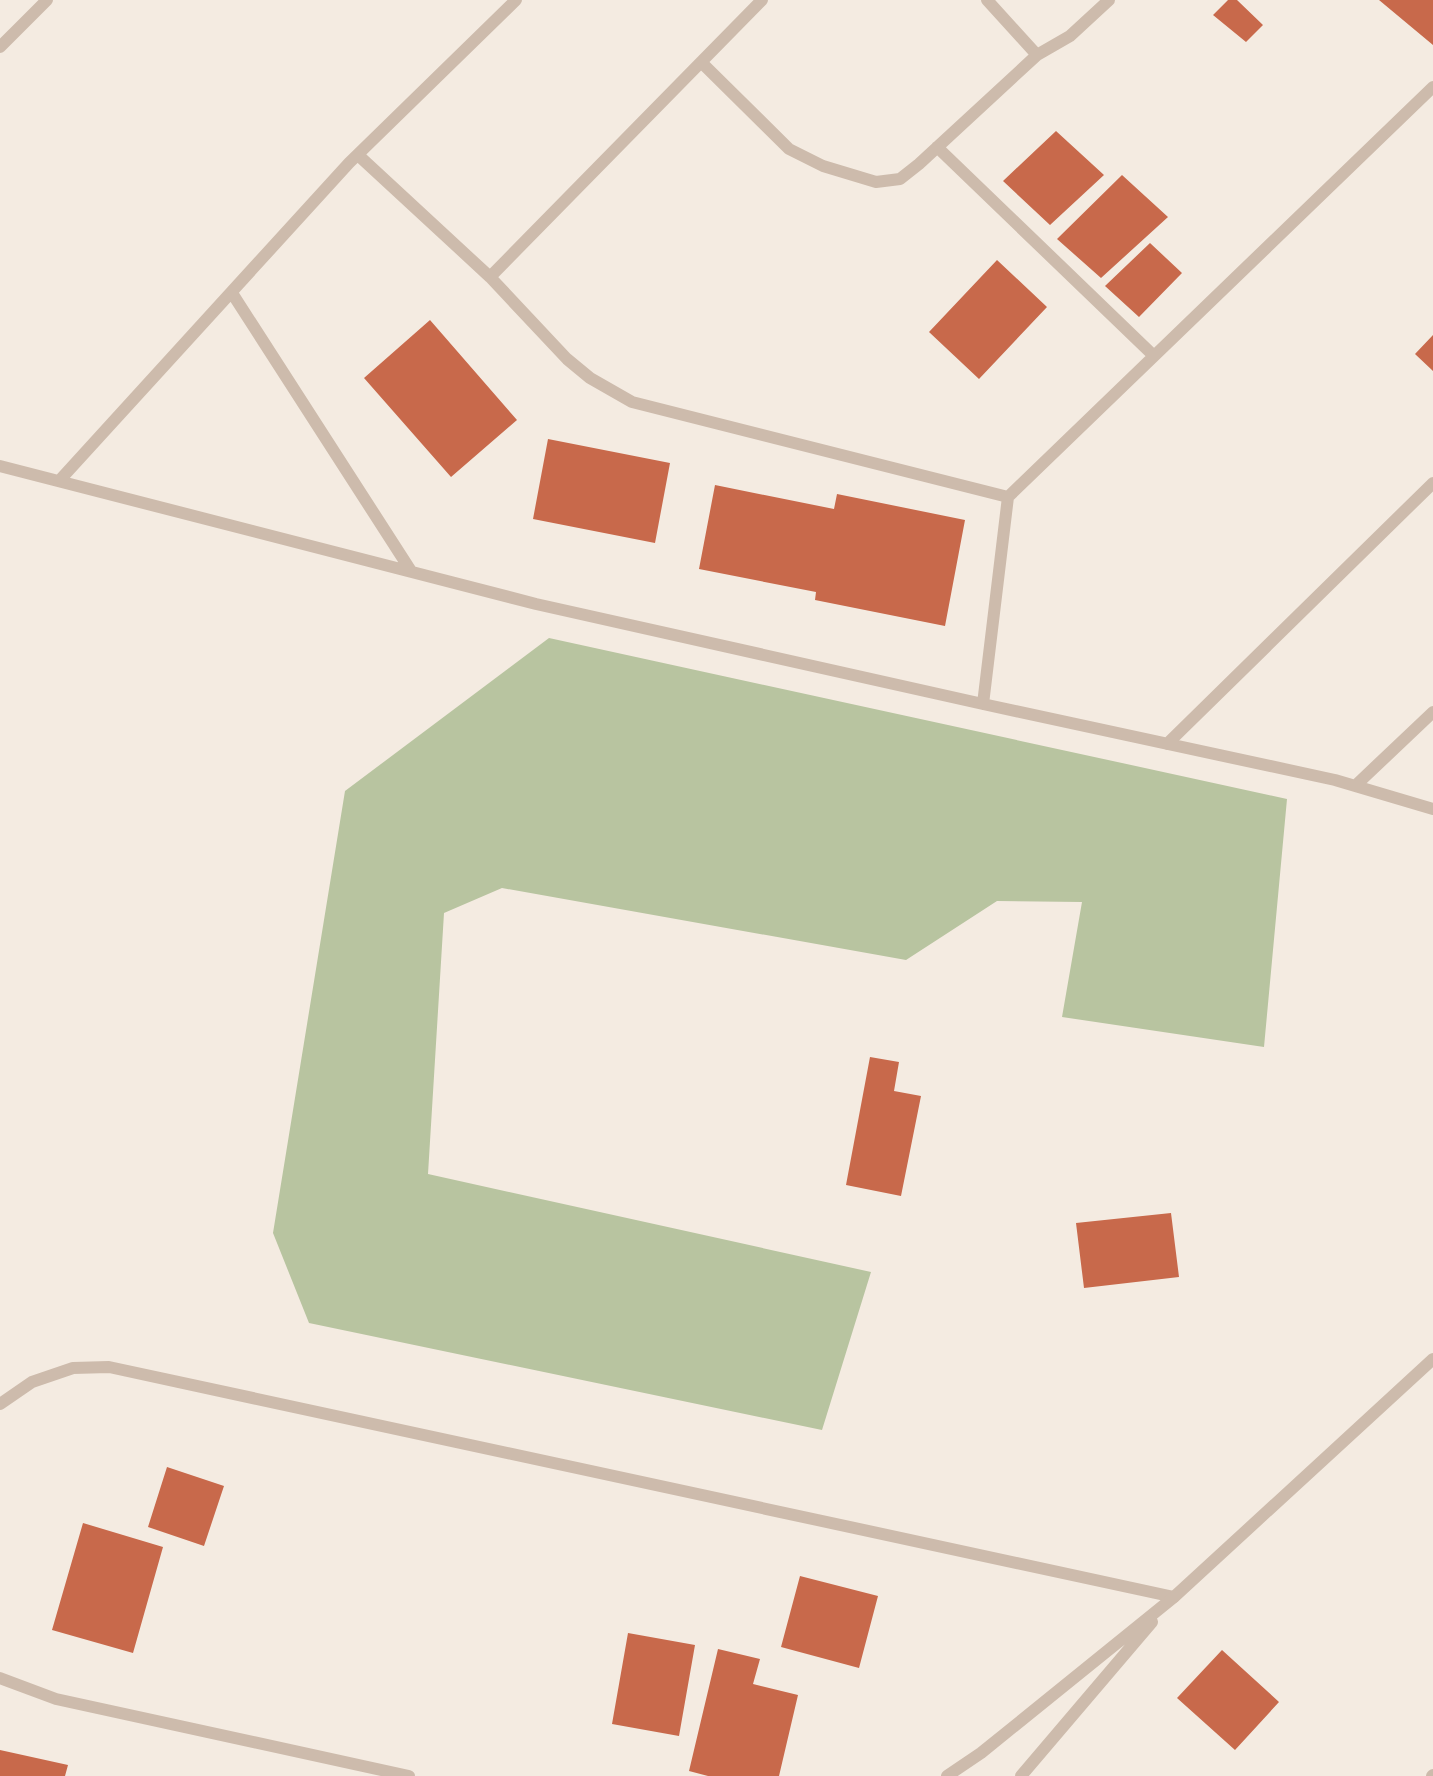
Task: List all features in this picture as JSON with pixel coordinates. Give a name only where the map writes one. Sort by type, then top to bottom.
[{"type":"street","points":[[0,47],[47,0]]},
{"type":"street","points":[[59,481],[358,155],[516,0]]},
{"type":"street","points":[[490,277],[762,0]]},
{"type":"street","points":[[987,0],[1037,56]]},
{"type":"street","points":[[701,62],[789,149],[823,166],[876,182],[900,179],[1037,56],[1070,36],[1109,0]]},
{"type":"street","points":[[984,704],[1008,497],[1433,87]]},
{"type":"street","points":[[937,147],[1154,356]]},
{"type":"street","points":[[358,155],[490,277],[573,364],[590,378],[632,402],[1008,497]]},
{"type":"street","points":[[232,293],[411,572]]},
{"type":"street","points":[[0,466],[536,604],[1326,778],[1433,809]]},
{"type":"street","points":[[1167,744],[1433,483]]},
{"type":"street","points":[[1356,786],[1433,712]]},
{"type":"street","points":[[947,1776],[981,1753],[1174,1597],[1433,1359]]},
{"type":"street","points":[[0,1404],[32,1382],[73,1368],[109,1366],[1174,1597]]},
{"type":"street","points":[[1021,1776],[1174,1597]]},
{"type":"street","points":[[0,1678],[56,1699],[409,1776]]},
{"type":"green space","points":[[549,638],[1287,799],[1264,1047],[1062,1017],[1082,902],[997,901],[906,960],[502,888],[444,913],[428,1174],[871,1272],[822,1430],[309,1323],[273,1233],[345,791]]},
{"type":"building","points":[[1228,0],[1237,0],[1263,25],[1246,42],[1213,15]]},
{"type":"building","points":[[1379,0],[1433,0],[1433,45]]},
{"type":"building","points":[[1056,131],[1104,175],[1050,225],[1003,181]]},
{"type":"building","points":[[1122,175],[1168,217],[1101,278],[1057,239]]},
{"type":"building","points":[[1150,243],[1182,273],[1139,317],[1105,286]]},
{"type":"building","points":[[997,260],[1047,307],[979,379],[929,332]]},
{"type":"building","points":[[430,320],[517,420],[451,477],[364,378]]},
{"type":"building","points":[[1433,335],[1433,371],[1415,354]]},
{"type":"building","points":[[548,439],[670,463],[655,543],[533,519]]},
{"type":"building","points":[[715,485],[834,509],[837,494],[965,520],[945,626],[815,600],[816,592],[699,569]]},
{"type":"building","points":[[870,1057],[899,1062],[894,1091],[921,1096],[901,1196],[846,1185]]},
{"type":"building","points":[[1171,1213],[1179,1277],[1084,1288],[1076,1223]]},
{"type":"building","points":[[167,1467],[224,1486],[204,1546],[148,1527]]},
{"type":"building","points":[[83,1523],[163,1547],[133,1653],[52,1630]]},
{"type":"building","points":[[800,1576],[878,1596],[859,1668],[781,1647]]},
{"type":"building","points":[[628,1633],[695,1645],[679,1736],[612,1724]]},
{"type":"building","points":[[718,1649],[760,1659],[753,1684],[798,1695],[779,1776],[708,1776],[689,1771]]},
{"type":"building","points":[[1222,1650],[1279,1702],[1235,1750],[1177,1698]]},
{"type":"building","points":[[0,1750],[68,1765],[65,1776],[0,1776]]}]
